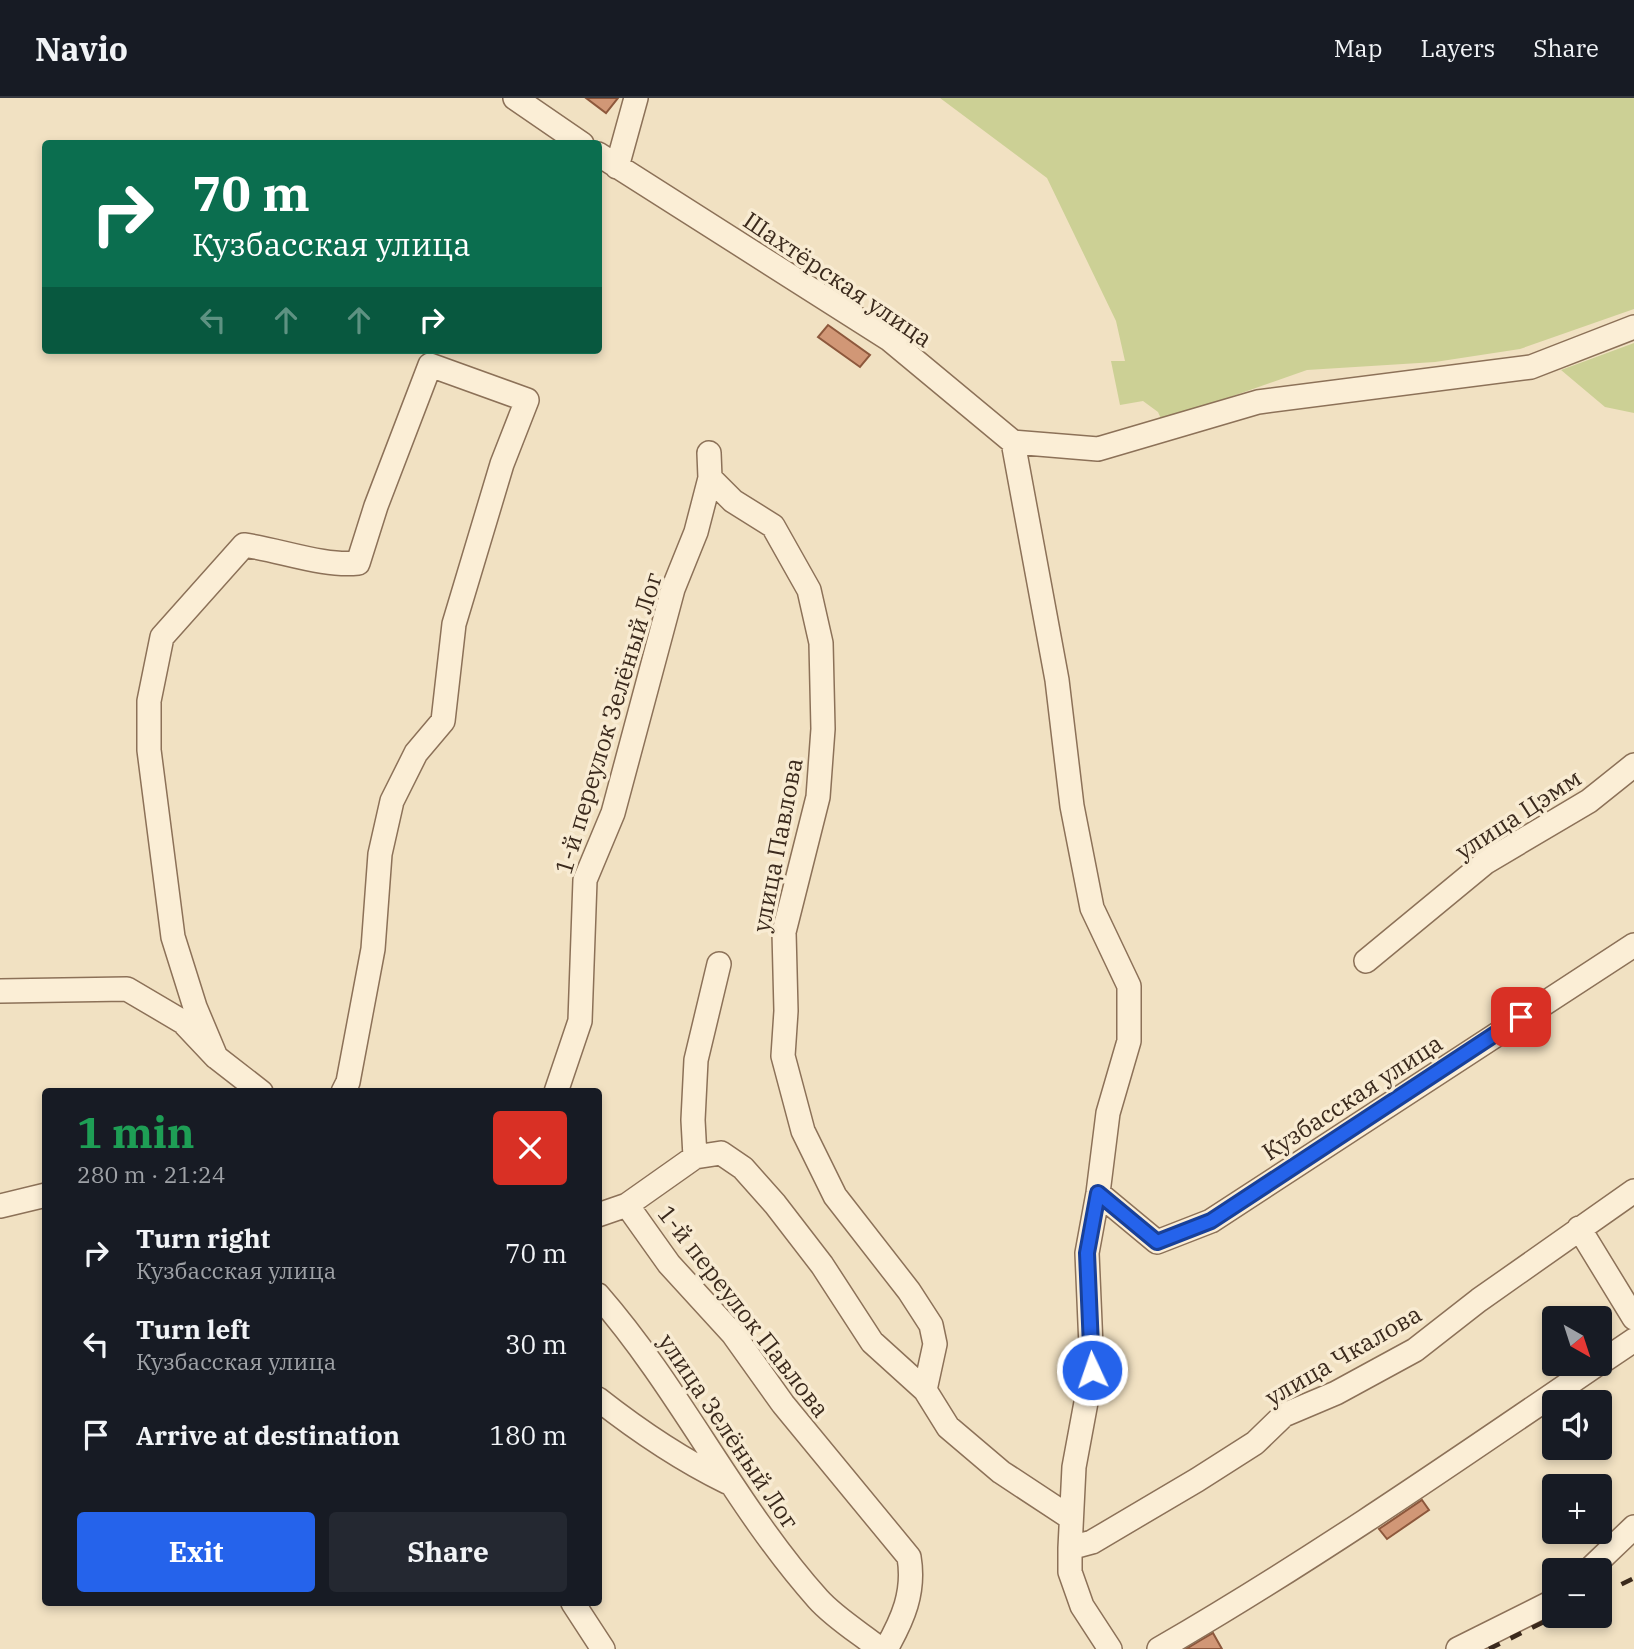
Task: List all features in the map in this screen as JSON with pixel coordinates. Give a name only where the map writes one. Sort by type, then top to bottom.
[{"type":"street","points":[[515,98],[576,140]]},
{"type":"street","points":[[608,161],[636,98]]},
{"type":"street","name":"Шахтёрская улица","points":[[608,161],[889,339],[1013,443]]},
{"type":"street","points":[[1110,1649],[1082,1606],[1070,1572],[1070,1548],[1074,1466],[1092,1370],[1087,1253],[1108,1113],[1129,1041],[1129,986],[1092,908],[1072,806],[1057,680],[1013,443],[1098,449],[1258,402],[1531,367],[1634,327]]},
{"type":"street","points":[[216,1057],[195,1007],[173,937],[160,853],[149,701],[162,637],[244,545],[282,550],[340,565],[358,563],[376,506],[429,365],[527,400],[502,464],[454,624],[443,721],[416,753],[392,801],[380,854],[373,949],[345,1088]]},
{"type":"street","name":"1-й переулок Зелёный Лог","points":[[557,1088],[580,1021],[585,880],[613,813],[673,589],[696,532],[710,478],[709,453]]},
{"type":"street","name":"улица Павлова","points":[[710,478],[733,501],[773,526],[809,590],[821,643],[822,729],[818,796],[783,932],[786,1011],[783,1056],[803,1131],[835,1196],[909,1291],[931,1325],[935,1344],[925,1390]]},
{"type":"street","name":"улица Цэмм","points":[[1366,961],[1486,862],[1589,801],[1634,765]]},
{"type":"street","name":"Кузбасская улица","points":[[1098,1193],[1157,1242],[1211,1221],[1634,945]]},
{"type":"street","points":[[719,964],[696,1060],[693,1120],[695,1157],[721,1153],[743,1168],[822,1265],[873,1342],[925,1390],[948,1427],[1001,1472],[1071,1518]]},
{"type":"street","points":[[0,991],[127,989],[183,1021],[216,1057],[256,1088]]},
{"type":"street","name":"1-й переулок Павлова","points":[[695,1157],[627,1205],[669,1264],[733,1334],[783,1404],[888,1528],[909,1557],[913,1582],[900,1625],[886,1649]]},
{"type":"street","name":"улица Чкалова","points":[[1070,1548],[1093,1542],[1196,1480],[1255,1443],[1283,1415],[1336,1393],[1415,1350],[1579,1228],[1634,1191]]},
{"type":"street","points":[[0,1206],[42,1196]]},
{"type":"street","points":[[602,1214],[627,1205]]},
{"type":"street","points":[[1579,1228],[1634,1318]]},
{"type":"street","name":"улица Зелёный Лог","points":[[602,1299],[623,1323],[668,1387],[747,1511],[820,1601],[880,1649]]},
{"type":"street","points":[[1612,1354],[1634,1340]]},
{"type":"street","points":[[1159,1649],[1356,1528],[1580,1376]]},
{"type":"street","points":[[602,1401],[643,1436],[682,1460],[729,1483]]},
{"type":"street","points":[[1602,1558],[1634,1527]]},
{"type":"street","points":[[575,1606],[603,1649]]},
{"type":"street","points":[[1458,1649],[1542,1607]]},
{"type":"green space","points":[[940,98],[1634,98],[1634,309],[1520,349],[1435,362],[1307,370],[1162,421],[1158,412],[1143,401],[1120,405],[1111,361],[1125,361],[1116,321],[1047,178]]},
{"type":"green space","points":[[1634,343],[1634,413],[1605,407],[1561,370]]},
{"type":"building","points":[[586,98],[618,98],[606,113]]},
{"type":"building","points":[[828,325],[870,355],[860,367],[818,337]]},
{"type":"building","points":[[1422,1500],[1429,1510],[1387,1539],[1379,1529]]},
{"type":"building","points":[[1213,1633],[1222,1649],[1186,1649],[1201,1640]]},
{"type":"railway","points":[[1612,1589],[1634,1578]]},
{"type":"railway","points":[[1489,1649],[1542,1623]]},
{"type":"route","points":[[1092,1370],[1087,1253],[1098,1193],[1157,1242],[1211,1221],[1408,1094],[1521,1017]]}]
